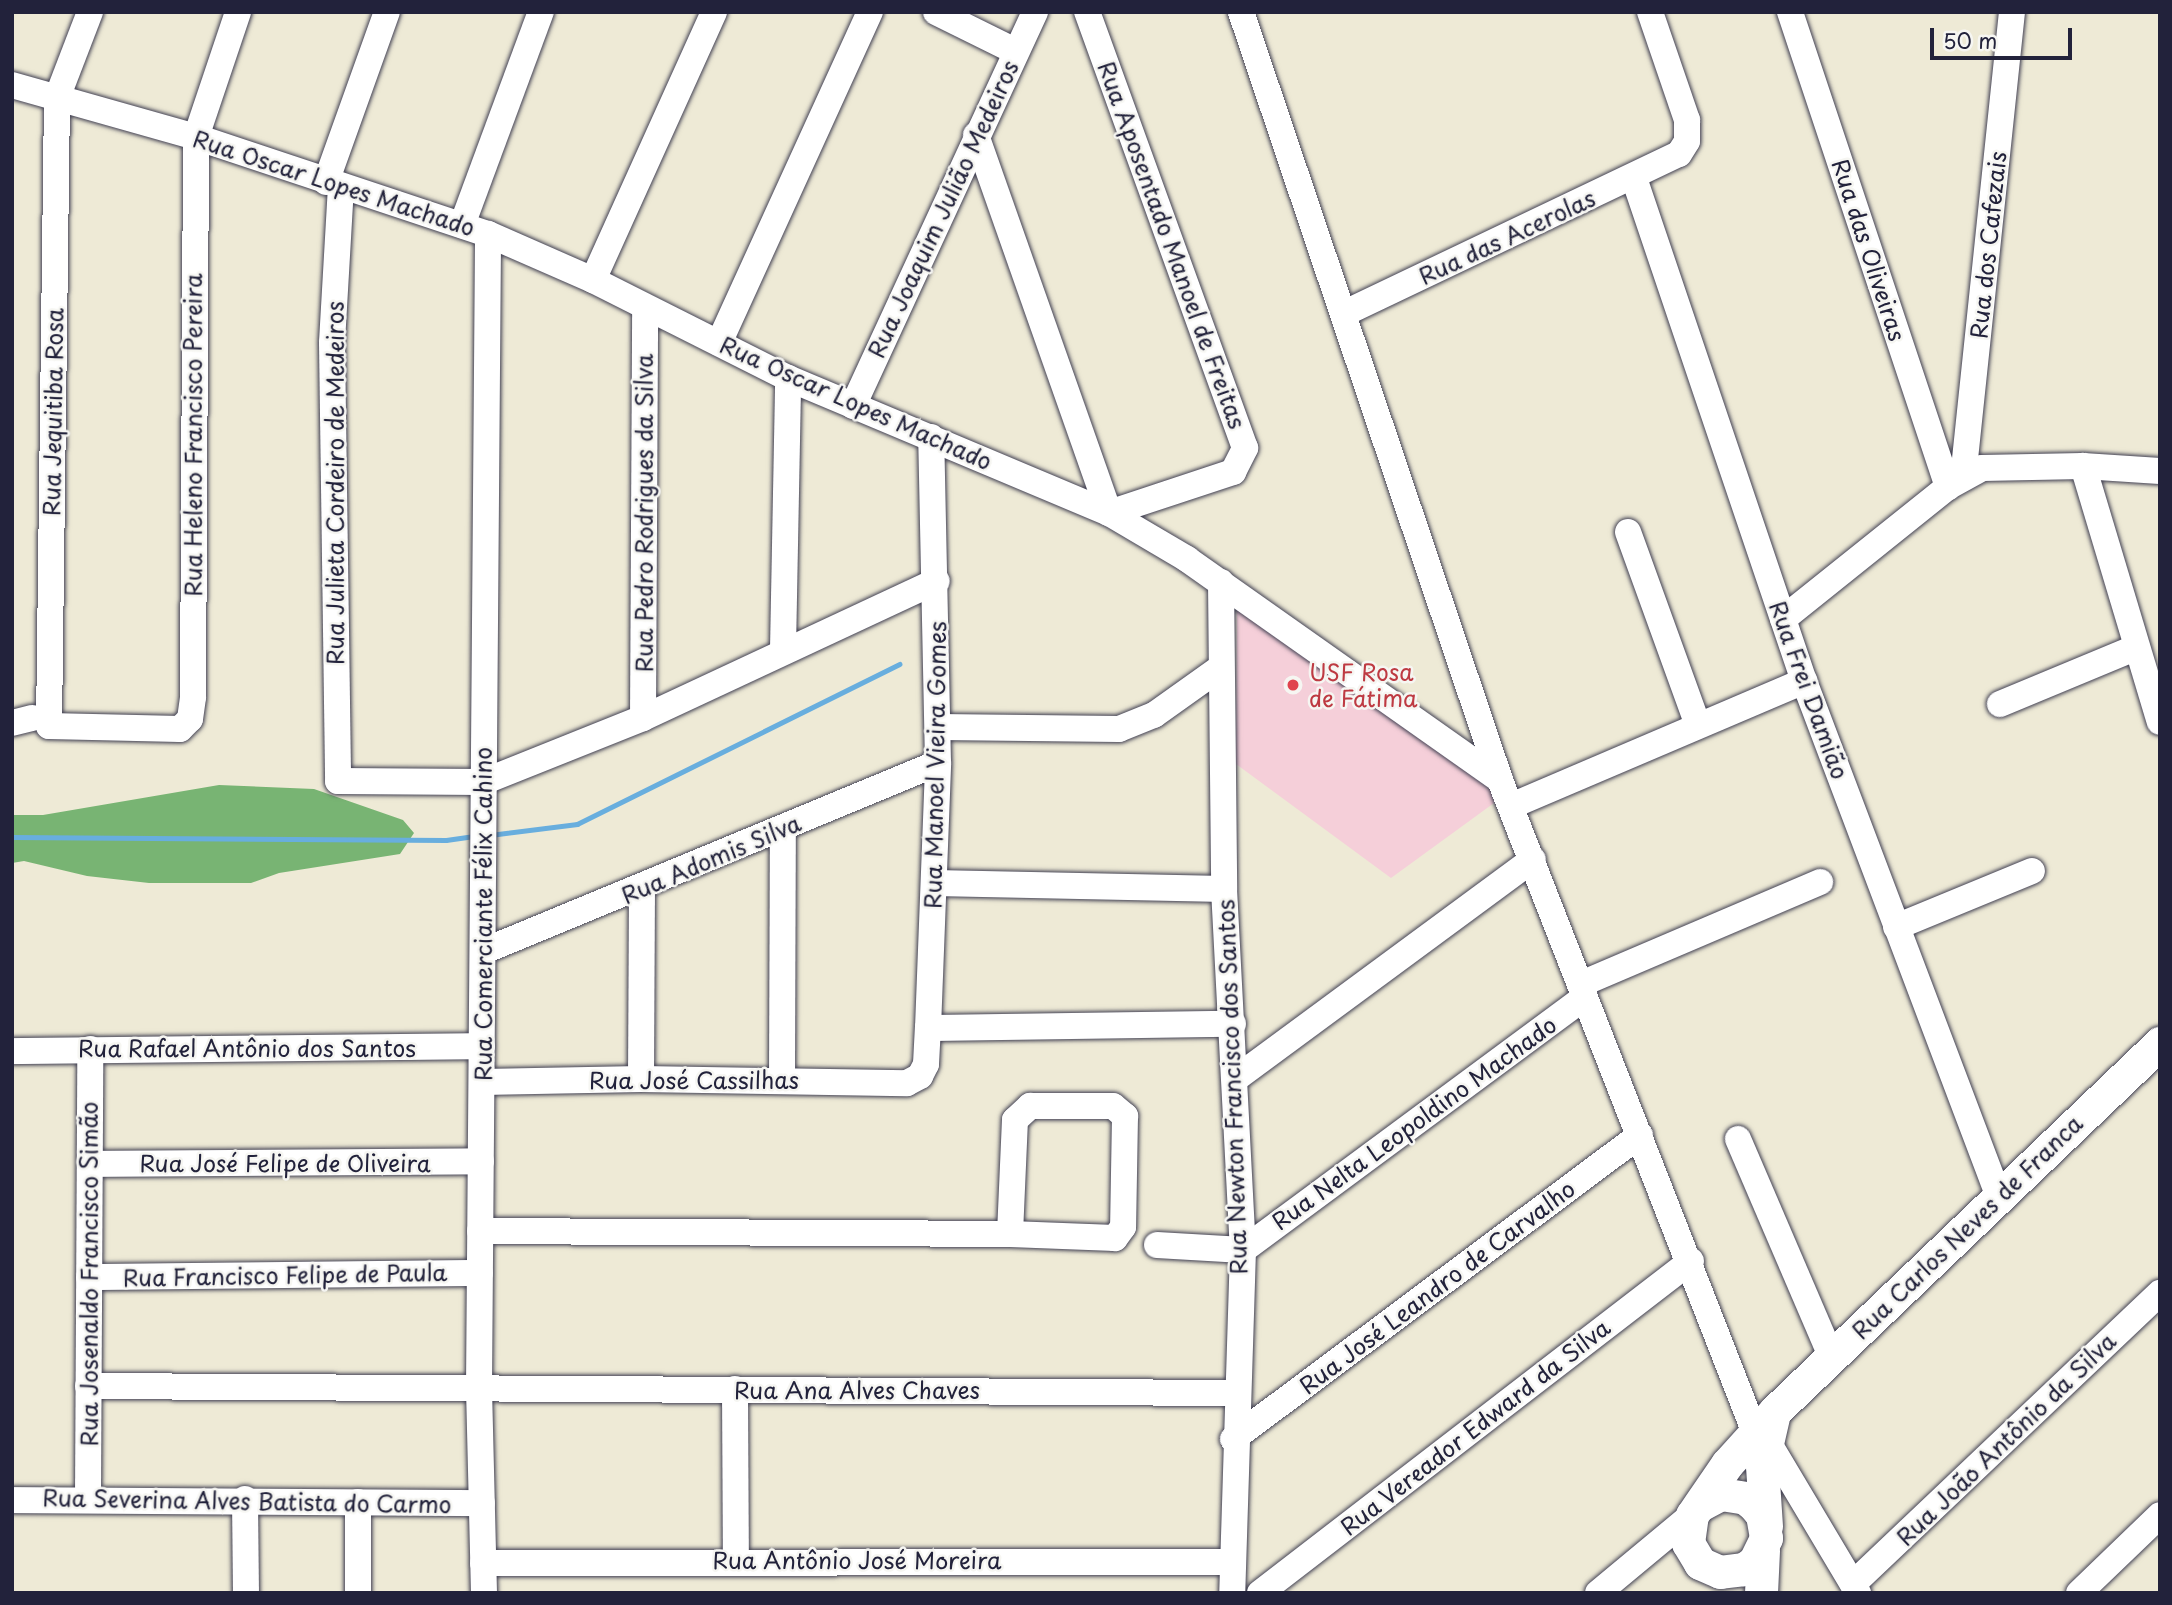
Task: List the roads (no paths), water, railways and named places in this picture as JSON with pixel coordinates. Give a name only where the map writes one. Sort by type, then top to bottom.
[{"type":"main road","name":"Rua Carlos Neves de Franca","points":[[1696,1510],[1765,1427],[1832,1358],[2160,1043]]},
{"type":"main road","points":[[1761,1593],[1765,1427]]},
{"type":"main road","points":[[1697,1558],[1731,1573],[1744,1569],[1764,1538],[1762,1515],[1745,1498],[1721,1494],[1696,1510],[1687,1530],[1697,1558],[1716,1593]]},
{"type":"street","points":[[57,98],[90,12]]},
{"type":"street","name":"Rua Heleno Francisco Pereira","points":[[31,722],[180,729],[190,719],[193,697],[197,137],[238,12]]},
{"type":"street","name":"Rua Julieta Cordeiro de Medeiros","points":[[387,12],[334,184],[332,343],[338,781],[483,782]]},
{"type":"street","points":[[462,225],[541,12]]},
{"type":"street","points":[[593,280],[714,12]]},
{"type":"street","points":[[719,343],[870,12]]},
{"type":"street","points":[[936,12],[1015,51]]},
{"type":"street","name":"Rua Joaquim Julião Medeiros","points":[[853,406],[1035,12]]},
{"type":"street","name":"Rua Aposentado Manoel de Freitas","points":[[1087,12],[1245,448],[1233,472],[1109,513]]},
{"type":"street","points":[[1241,12],[1345,313],[1500,780],[1691,1261],[1765,1427],[1855,1588]]},
{"type":"street","name":"Rua das Acerolas","points":[[1345,313],[1669,161],[1687,141],[1686,120],[1650,12]]},
{"type":"street","name":"Rua das Oliveiras","points":[[1790,12],[1956,482]]},
{"type":"street","name":"Rua dos Cafezais","points":[[1956,482],[2012,12]]},
{"type":"street","name":"Rua Oscar Lopes Machado","points":[[12,85],[197,137],[488,234],[593,280],[645,309],[788,378],[1109,513],[1221,582],[1500,780]]},
{"type":"street","name":"Rua Jequitiba Rosa","points":[[31,722],[57,98]]},
{"type":"street","points":[[976,135],[1109,513]]},
{"type":"street","name":"Rua Frei Damião","points":[[1634,177],[1804,681],[1999,1196]]},
{"type":"street","name":"Rua Comerciante Félix Cahino","points":[[484,1593],[479,1387],[488,234]]},
{"type":"street","name":"Rua Pedro Rodrigues da Silva","points":[[643,718],[645,309]]},
{"type":"street","points":[[783,649],[788,378]]},
{"type":"street","name":"Rua Manoel Vieira Gomes","points":[[906,1083],[924,1070],[935,883],[938,763],[937,581],[931,437]]},
{"type":"street","points":[[1783,619],[1956,482],[1993,466],[2083,466],[2160,471]]},
{"type":"street","points":[[2083,466],[2130,649],[2160,722]]},
{"type":"street","points":[[1628,532],[1697,723]]},
{"type":"street","points":[[483,782],[643,718],[783,649],[937,581]]},
{"type":"street","name":"Rua Newton Francisco dos Santos","points":[[1221,582],[1224,890],[1243,1250],[1233,1439],[1231,1593]]},
{"type":"street","points":[[2000,704],[2130,649]]},
{"type":"street","points":[[938,727],[1119,729],[1154,715],[1220,668]]},
{"type":"street","points":[[1511,806],[1697,723],[1804,681]]},
{"type":"street","name":"Rua Adomis Silva","points":[[484,951],[642,888],[938,763]]},
{"type":"street","points":[[782,1079],[783,829]]},
{"type":"street","points":[[1235,1079],[1533,859]]},
{"type":"street","points":[[1896,927],[2032,871]]},
{"type":"street","name":"Rua Nelta Leopoldino Machado","points":[[1243,1250],[1583,990],[1820,882]]},
{"type":"street","points":[[935,883],[1224,890]]},
{"type":"street","points":[[641,1079],[642,888]]},
{"type":"street","points":[[928,1028],[1233,1024]]},
{"type":"street","name":"Rua Rafael Antônio dos Santos","points":[[12,1051],[482,1046]]},
{"type":"street","name":"Rua Josenaldo Francisco Simão","points":[[88,1498],[90,1049]]},
{"type":"street","name":"Rua José Cassilhas","points":[[482,1082],[782,1079],[906,1083]]},
{"type":"street","points":[[480,1231],[1010,1234],[1109,1240],[1120,1233],[1126,1123],[1121,1110],[1113,1106],[1030,1106],[1019,1113],[1010,1234]]},
{"type":"street","name":"Rua José Leandro de Carvalho","points":[[1233,1439],[1640,1135]]},
{"type":"street","points":[[1738,1139],[1832,1358]]},
{"type":"street","name":"Rua José Felipe de Oliveira","points":[[90,1164],[481,1161]]},
{"type":"street","points":[[1157,1245],[1243,1250]]},
{"type":"street","name":"Rua Vereador Edward da Silva","points":[[1260,1593],[1691,1261]]},
{"type":"street","name":"Rua Francisco Felipe de Paula","points":[[89,1277],[480,1273]]},
{"type":"street","name":"Rua João Antônio da Silva","points":[[1855,1588],[2160,1293]]},
{"type":"street","name":"Rua Ana Alves Chaves","points":[[89,1386],[1235,1393]]},
{"type":"street","points":[[734,1389],[736,1560]]},
{"type":"street","points":[[245,1499],[246,1593]]},
{"type":"street","name":"Rua Severina Alves Batista do Carmo","points":[[12,1500],[245,1499],[482,1503]]},
{"type":"street","points":[[358,1502],[358,1593]]},
{"type":"street","points":[[1598,1593],[1648,1555],[1696,1510]]},
{"type":"street","points":[[2079,1593],[2160,1515]]},
{"type":"street","points":[[1648,1555],[1682,1550],[1697,1558]]},
{"type":"street","name":"Rua Antônio José Moreira","points":[[483,1563],[736,1560],[1232,1562]]},
{"type":"waterway","points":[[490,835],[577,824],[900,664]]},
{"type":"waterway","points":[[12,837],[446,840],[476,836]]},
{"type":"place","name":"USF Rosa de Fátima","points":[[1293,685]]}]
